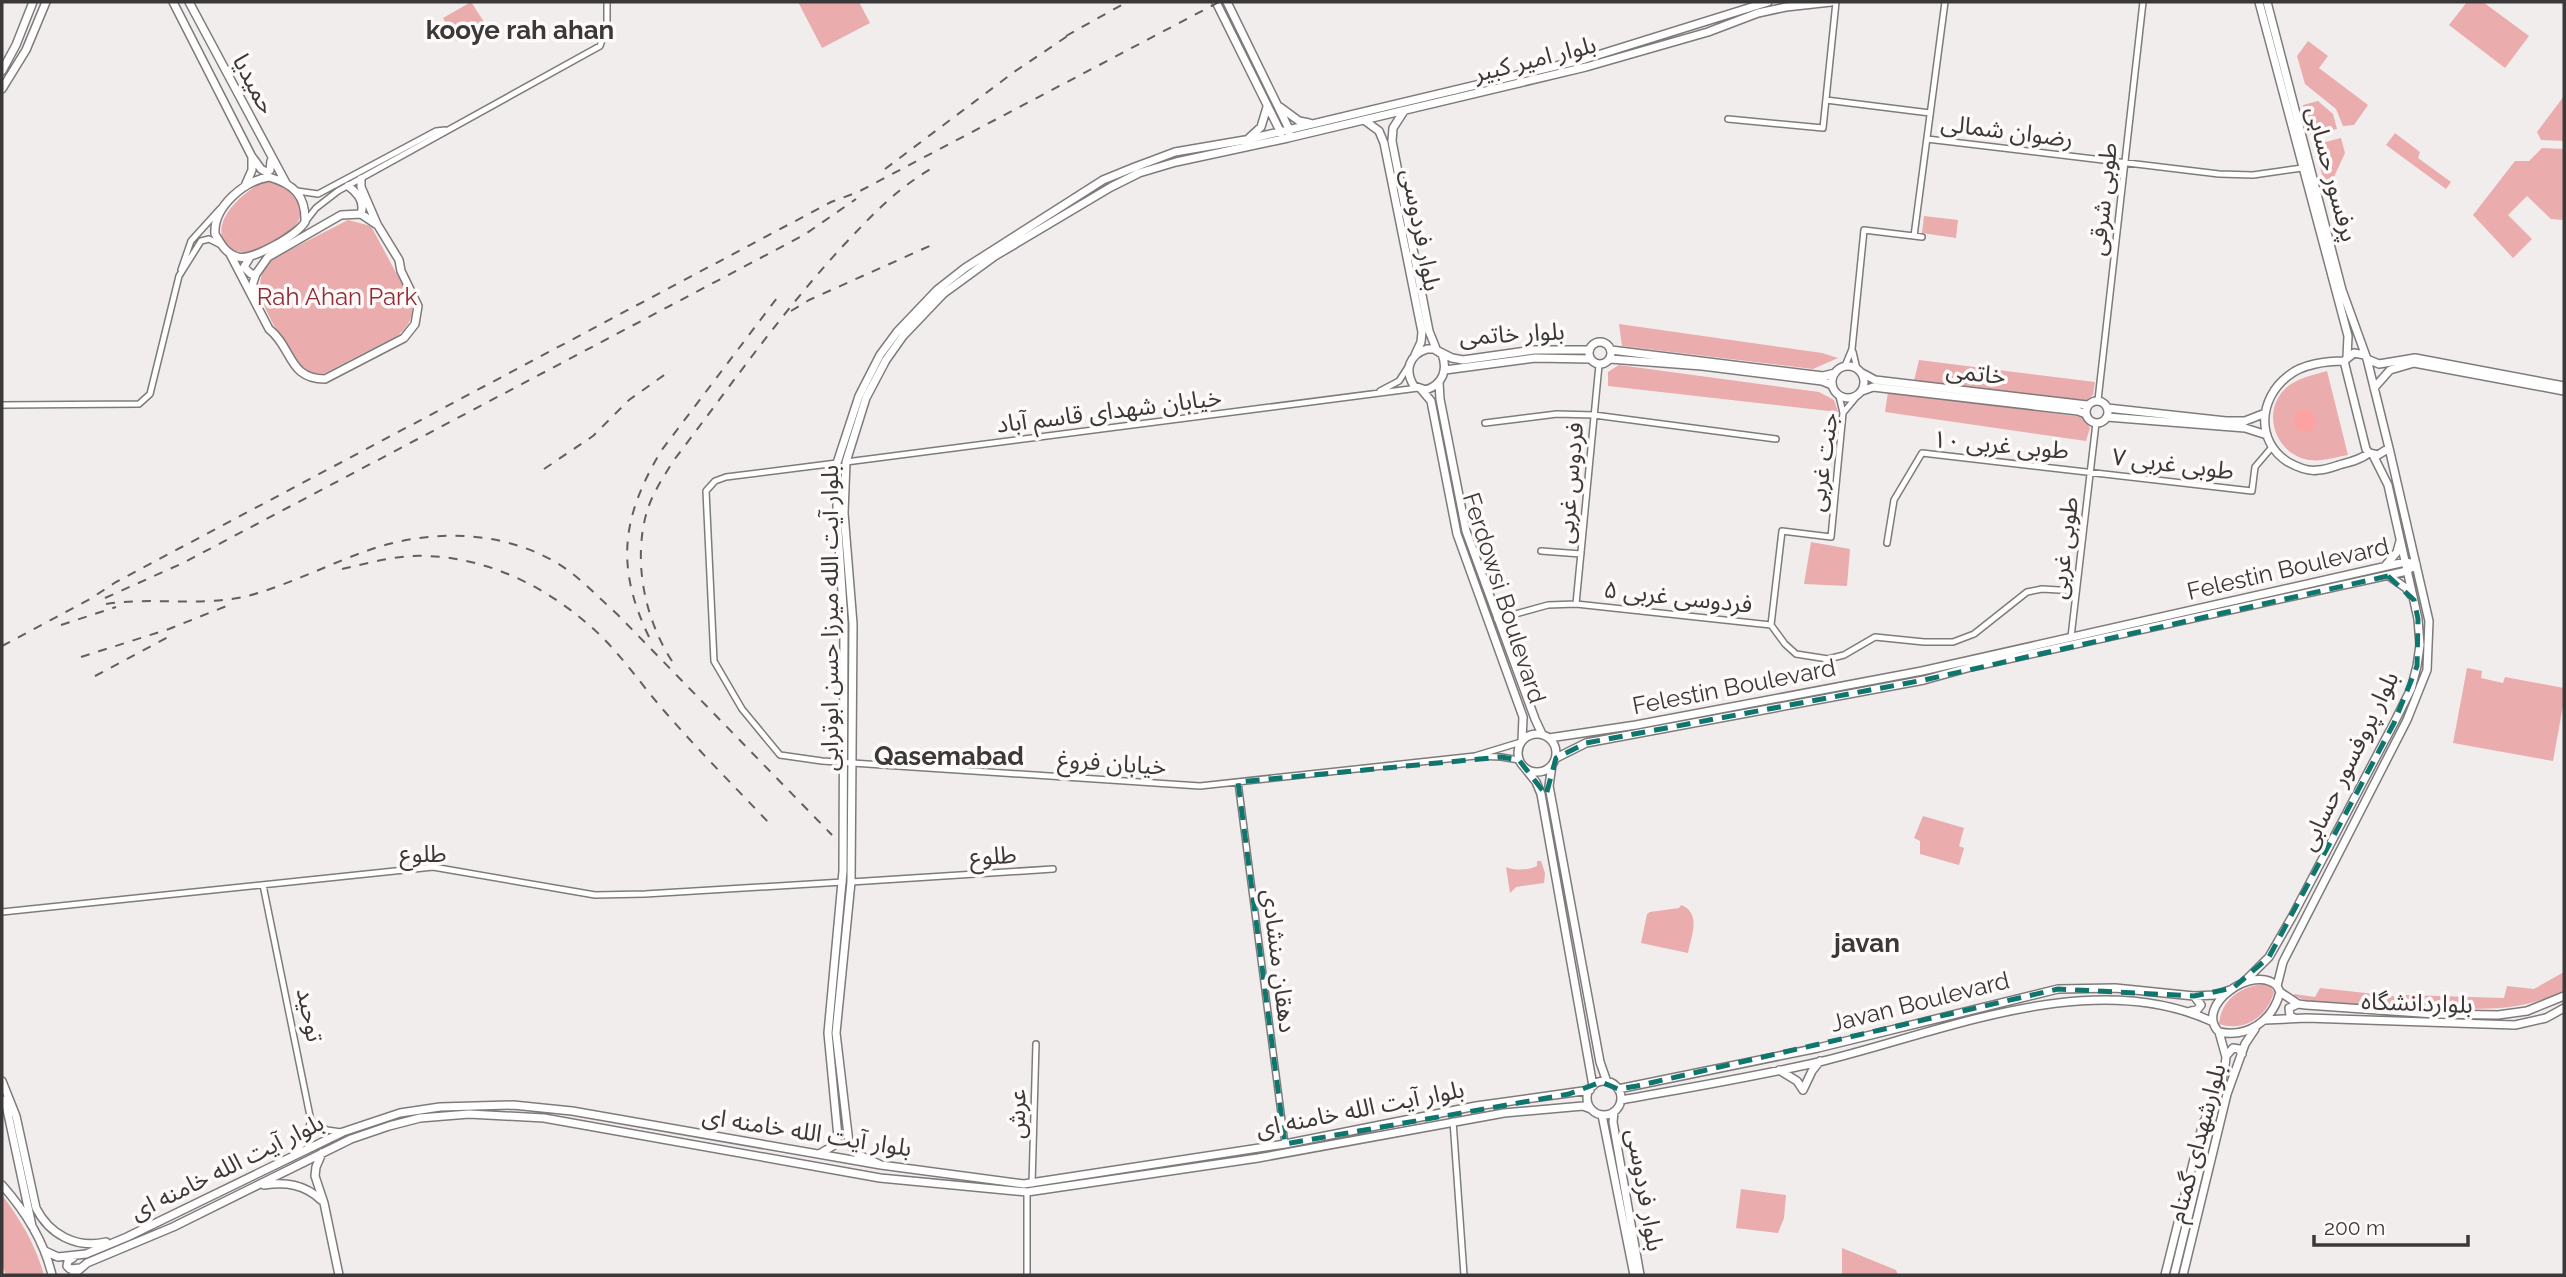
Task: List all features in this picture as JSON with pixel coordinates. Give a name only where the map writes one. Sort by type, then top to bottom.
[{"type":"main road","points":[[2,71],[16,45],[33,2]]},
{"type":"main road","points":[[2,89],[26,50],[46,2]]},
{"type":"main road","name":"حمیدیا","points":[[173,2],[252,157]]},
{"type":"main road","name":"حمیدیا","points":[[190,2],[286,184]]},
{"type":"main road","points":[[1216,2],[1280,132],[1288,138]]},
{"type":"main road","points":[[1227,2],[1289,129],[1288,138]]},
{"type":"main road","name":"بلوار امیر کبیر","points":[[1245,144],[1288,138],[1404,110],[1585,59],[1768,2]]},
{"type":"main road","name":"بلوار امیر کبیر","points":[[1245,144],[1289,129],[1587,67],[1709,32],[1758,13],[1834,2]]},
{"type":"main road","name":"پرفسور حسابی","points":[[2259,2],[2348,336],[2346,359]]},
{"type":"main road","name":"پرفسور حسابی","points":[[2267,2],[2343,290],[2374,388]]},
{"type":"main road","points":[[1276,103],[1299,121],[1313,124]]},
{"type":"main road","points":[[1245,144],[1261,127],[1267,107]]},
{"type":"main road","name":"بلوار فردوسی","points":[[1404,110],[1393,128],[1392,141],[1429,331],[1437,351]]},
{"type":"main road","name":"بلوار فردوسی","points":[[1364,120],[1379,131],[1384,143],[1422,332],[1415,355]]},
{"type":"main road","name":"بلوار آیت الله میرزا حسن ابوترابی","points":[[847,763],[853,624],[844,513],[846,462],[866,398],[886,359],[904,336],[955,284],[995,256],[1139,173],[1245,144]]},
{"type":"main road","name":"بلوار آیت الله میرزا حسن ابوترابی","points":[[819,1154],[833,1146],[838,1137],[832,1023],[847,882],[844,623],[837,515],[837,463],[859,396],[880,355],[904,325],[950,279],[1025,229],[1118,173],[1175,152],[1245,144]]},
{"type":"main road","points":[[252,157],[266,172],[270,170],[271,158]]},
{"type":"main road","points":[[245,186],[252,170],[252,157]]},
{"type":"main road","points":[[230,254],[240,258],[250,257],[295,233],[305,222],[306,208],[303,200],[286,184],[269,177],[245,186],[228,201],[217,216],[215,234],[230,254],[254,303],[300,373],[313,379],[325,379],[404,338],[415,324],[418,306],[401,271],[399,260],[377,224],[361,187],[361,179]]},
{"type":"main road","points":[[348,186],[360,199],[361,214]]},
{"type":"main road","points":[[254,303],[253,283],[268,257],[341,215],[361,214],[377,224]]},
{"type":"main road","points":[[250,257],[244,267],[248,273],[256,274]]},
{"type":"main road","points":[[1610,359],[1609,346],[1601,342],[1593,344],[1589,355],[1599,365],[1610,359],[1702,366],[1822,382],[1832,385],[1839,396],[1848,398],[1859,393],[1864,382],[1859,371],[1845,366],[1835,373],[1822,376],[1611,350]]},
{"type":"main road","points":[[1427,349],[1437,351],[1443,358],[1445,370],[1439,382],[1426,390],[1419,389],[1410,380],[1408,367],[1415,355],[1427,349]]},
{"type":"main road","name":"بلوار خاتمی","points":[[1437,351],[1463,360],[1534,350],[1589,355]]},
{"type":"main road","points":[[2389,448],[2382,454],[2371,454],[2318,471],[2295,466],[2272,447],[2263,414],[2278,385],[2290,374],[2306,367],[2346,359],[2358,353],[2379,364],[2415,358],[2564,389]]},
{"type":"main road","name":"بلوار خاتمی","points":[[1445,370],[1535,358],[1589,355]]},
{"type":"main road","points":[[2346,359],[2366,449],[2371,454]]},
{"type":"main road","points":[[2374,388],[2390,370],[2414,363],[2564,389]]},
{"type":"main road","points":[[2379,364],[2379,373],[2385,374]]},
{"type":"main road","name":"خاتمی","points":[[1859,371],[1875,380],[2087,409]]},
{"type":"main road","points":[[1832,385],[1835,373]]},
{"type":"main road","name":"Ferdowsi Boulevard","points":[[1439,382],[1463,522],[1533,714],[1546,736]]},
{"type":"main road","name":"خاتمی","points":[[1859,393],[1873,387],[2078,411],[2087,409]]},
{"type":"main road","name":"بلوار پروفسور حسابی","points":[[2278,989],[2283,962],[2403,727],[2425,677],[2430,621],[2374,388]]},
{"type":"main road","name":"Ferdowsi Boulevard","points":[[1419,389],[1431,401],[1457,534],[1523,717],[1521,741]]},
{"type":"main road","points":[[2098,400],[2104,403],[2107,412],[2102,421],[2096,423],[2089,420],[2087,409],[2098,400]]},
{"type":"main road","points":[[2107,412],[2227,421],[2245,421],[2263,414]]},
{"type":"main road","points":[[2107,412],[2245,428],[2267,435]]},
{"type":"main road","name":"بلوار پروفسور حسابی","points":[[2241,984],[2269,957],[2411,689],[2420,645],[2414,600],[2388,485],[2371,454]]},
{"type":"main road","points":[[837,463],[846,462]]},
{"type":"main road","points":[[2383,567],[2397,552],[2400,537]]},
{"type":"main road","name":"Felestin Boulevard","points":[[1546,736],[1567,736],[1922,671],[2405,562],[2416,565]]},
{"type":"main road","name":"Felestin Boulevard","points":[[1554,761],[1586,743],[1924,680],[1971,667],[2388,576],[2407,571],[2416,565]]},
{"type":"main road","points":[[2388,576],[2406,588],[2414,600]]},
{"type":"main road","points":[[1922,671],[1924,680]]},
{"type":"main road","points":[[1523,717],[1529,719],[1533,714]]},
{"type":"main road","points":[[1528,736],[1546,736],[1554,743],[1550,781],[1563,868],[1600,1062],[1607,1082],[1618,1089],[1621,1100],[1614,1112],[1602,1115],[1591,1109],[1587,1099],[1592,1088],[1541,794],[1536,782],[1522,764],[1518,747],[1528,736]]},
{"type":"main road","points":[[1567,736],[1567,744],[1573,748]]},
{"type":"main road","points":[[1522,764],[1539,772],[1554,761]]},
{"type":"main road","points":[[1536,782],[1543,779],[1550,781]]},
{"type":"main road","points":[[2269,957],[2273,965],[2278,966],[2283,962]]},
{"type":"main road","points":[[2272,981],[2278,989],[2278,1001],[2258,1026],[2240,1033],[2218,1032],[2211,1021],[2220,1001],[2241,984],[2272,981]]},
{"type":"main road","name":"Javan Boulevard","points":[[1618,1089],[1800,1052],[2058,989],[2115,988],[2194,996],[2214,995],[2234,988]]},
{"type":"main road","name":"بلواردانشگاه","points":[[2278,989],[2298,1004],[2498,1015],[2527,1011],[2564,996]]},
{"type":"main road","points":[[2190,1012],[2201,1005],[2194,996]]},
{"type":"main road","name":"Javan Boulevard","points":[[1621,1100],[1803,1065],[1951,1026],[2061,1001],[2095,999],[2173,1006],[2211,1021]]},
{"type":"main road","points":[[2294,1018],[2290,1016],[2290,1008],[2298,1004]]},
{"type":"main road","name":"بلواردانشگاه","points":[[2264,1020],[2294,1018],[2507,1025],[2546,1018],[2564,1008]]},
{"type":"main road","name":"بلوار آیت الله میرزا حسن ابوترابی","points":[[832,1023],[849,1143],[857,1154],[881,1165]]},
{"type":"main road","name":"بلوارشهدای گمنام","points":[[2183,1275],[2227,1094],[2249,1036],[2258,1026]]},
{"type":"main road","name":"بلوارشهدای گمنام","points":[[2174,1275],[2226,1057],[2218,1032]]},
{"type":"main road","points":[[2226,1057],[2233,1048],[2239,1049],[2242,1055]]},
{"type":"main road","points":[[1800,1052],[1803,1065]]},
{"type":"main road","points":[[1779,1070],[1797,1081],[1803,1090],[1820,1061]]},
{"type":"main road","points":[[2,1082],[16,1116],[36,1208],[42,1220],[52,1231],[79,1243],[101,1244],[127,1237]]},
{"type":"main road","points":[[2,1082],[32,1226]]},
{"type":"main road","points":[[1592,1088],[1607,1082]]},
{"type":"main road","points":[[1628,1087],[1627,1093],[1631,1098]]},
{"type":"main road","name":"بلوار آیت الله خامنه ای","points":[[45,1251],[58,1257],[77,1256],[127,1237],[343,1132],[400,1113],[472,1104],[572,1111],[881,1165],[1032,1184],[1285,1144],[1476,1106],[1569,1094],[1592,1088]]},
{"type":"main road","points":[[1569,1094],[1574,1102],[1569,1107]]},
{"type":"main road","points":[[2165,1275],[2203,1123],[2217,1100]]},
{"type":"main road","name":"بلوار آیت الله خامنه ای","points":[[73,1275],[80,1268],[323,1153],[389,1125],[420,1118],[469,1114],[563,1120],[880,1178],[1027,1192],[1258,1158],[1504,1113],[1583,1106],[1591,1109]]},
{"type":"main road","name":"بلوار فردوسی","points":[[1614,1112],[1613,1122],[1640,1275]]},
{"type":"main road","name":"بلوار فردوسی","points":[[1602,1115],[1634,1275]]},
{"type":"main road","points":[[694,1144],[695,1134]]},
{"type":"main road","points":[[323,1153],[315,1176],[324,1203],[339,1275]]},
{"type":"main road","points":[[23,1179],[27,1167]]},
{"type":"main road","points":[[257,1186],[294,1184],[312,1192],[324,1203]]},
{"type":"main road","points":[[2,1185],[32,1226],[45,1251],[52,1275]]},
{"type":"main road","points":[[77,1256],[70,1259],[67,1266],[70,1269],[80,1268]]},
{"type":"street","points":[[305,222],[327,198],[600,46],[607,26],[607,2]]},
{"type":"street","points":[[1728,119],[1823,128],[1834,2]]},
{"type":"street","points":[[1914,236],[1945,2]]},
{"type":"street","name":"طوبی شرقی","points":[[2098,400],[2143,2]]},
{"type":"street","points":[[1826,100],[1930,113]]},
{"type":"street","points":[[296,191],[318,194],[436,131],[446,130]]},
{"type":"street","name":"رضوان شمالی","points":[[1927,139],[2219,174],[2253,175],[2302,168]]},
{"type":"street","points":[[2,405],[144,402],[150,394],[182,262],[198,231],[228,201]]},
{"type":"street","points":[[1845,366],[1852,349],[1864,230],[1922,237]]},
{"type":"street","points":[[179,276],[201,241],[209,239],[222,246]]},
{"type":"street","points":[[1852,349],[1859,371]]},
{"type":"street","name":"فردوس غربی","points":[[1576,604],[1599,365]]},
{"type":"street","points":[[1376,393],[1399,381],[1408,367]]},
{"type":"street","name":"خیابان شهدای قاسم آباد","points":[[846,462],[1419,389]]},
{"type":"street","name":"جنت غربی","points":[[1771,625],[1782,531],[1831,537],[1843,413],[1859,393]]},
{"type":"street","points":[[1839,396],[1843,413]]},
{"type":"street","points":[[1485,423],[1557,414],[1594,415],[1776,439]]},
{"type":"street","name":"طوبی غربی","points":[[2071,636],[2096,423]]},
{"type":"street","name":"طوبی غربی ۷","points":[[2090,472],[2252,491],[2255,467],[2272,447]]},
{"type":"street","name":"طوبی غربی ۱۰","points":[[1887,543],[1894,500],[1922,453],[2090,472]]},
{"type":"street","name":"خیابان فروغ","points":[[837,463],[726,477],[715,481],[706,491],[713,595],[712,652],[741,709],[780,755],[847,763],[1200,786],[1475,756],[1521,741]]},
{"type":"street","points":[[1541,551],[1581,554]]},
{"type":"street","name":"فردوسی غربی ۵","points":[[1497,619],[1548,605],[1576,604],[1771,625],[1796,654],[1828,659],[1844,655],[1875,636],[1924,642],[1953,642],[1974,634],[2026,592],[2042,589],[2076,591]]},
{"type":"street","name":"خیابان فروغ","points":[[1475,756],[1522,764]]},
{"type":"street","name":"دهقان منشادی","points":[[1238,782],[1285,1144]]},
{"type":"street","name":"طلوع","points":[[2,912],[433,867],[595,895],[1054,869]]},
{"type":"street","name":"توحید","points":[[262,885],[312,1121]]},
{"type":"street","name":"عرش","points":[[1032,1184],[1036,1044]]},
{"type":"street","points":[[292,1157],[303,1143],[312,1121],[327,1130],[343,1132]]},
{"type":"street","points":[[1453,1121],[1464,1275]]},
{"type":"street","points":[[1027,1192],[1027,1275]]},
{"type":"highlighted area","points":[[2388,576],[2414,600],[2418,619],[2417,666],[2394,723],[2269,957],[2233,988],[2194,996],[2058,989],[1637,1086],[1618,1089],[1601,1082],[1569,1094],[1285,1144],[1238,782],[1501,757],[1519,760],[1546,795],[1556,758],[1586,743],[1924,680]]},
{"type":"green space","points":[[471,2],[486,25],[456,41],[443,18]]},
{"type":"green space","points":[[798,2],[859,2],[870,23],[822,48]]},
{"type":"green space","points":[[2467,2],[2483,2],[2529,36],[2505,68],[2449,25]]},
{"type":"green space","points":[[2308,41],[2328,56],[2319,68],[2368,105],[2354,125],[2343,126],[2336,109],[2305,84],[2297,56]]},
{"type":"green space","points":[[2564,96],[2564,141],[2541,140],[2537,132]]},
{"type":"green space","points":[[2318,101],[2333,114],[2337,129],[2310,135],[2303,105]]},
{"type":"green space","points":[[2395,133],[2420,152],[2418,158],[2451,182],[2446,189],[2386,145]]},
{"type":"green space","points":[[2341,138],[2345,153],[2327,192],[2314,145]]},
{"type":"green space","points":[[2542,148],[2564,149],[2564,220],[2551,219],[2527,196],[2508,215],[2532,239],[2513,258],[2473,215],[2515,161],[2529,161]]},
{"type":"green space","points":[[264,181],[279,184],[293,193],[300,203],[301,214],[297,224],[266,247],[244,252],[233,250],[225,243],[222,234],[226,216],[239,199]]},
{"type":"green space","points":[[1924,216],[1958,220],[1956,238],[1922,233]]},
{"type":"green space","name":"Rah Ahan Park","points":[[348,220],[371,226],[409,297],[412,313],[405,328],[397,336],[319,376],[306,371],[295,361],[266,309],[260,281],[264,269],[274,258]]},
{"type":"green space","points":[[1619,324],[1822,353],[1838,358],[1813,369],[1622,346]]},
{"type":"green space","points":[[1919,360],[2095,382],[2093,395],[2083,403],[1914,381]]},
{"type":"green space","points":[[1619,365],[1819,392],[1834,400],[1838,412],[1608,386],[1608,372]]},
{"type":"green space","points":[[2327,371],[2348,455],[2309,460],[2297,456],[2280,441],[2275,431],[2274,409],[2278,398],[2290,385],[2305,377]]},
{"type":"green space","points":[[1888,392],[2083,417],[2090,428],[2086,441],[1885,412]]},
{"type":"green space","points":[[1811,542],[1850,549],[1847,586],[1804,584]]},
{"type":"green space","points":[[2467,668],[2482,671],[2481,678],[2503,683],[2505,677],[2564,688],[2553,761],[2453,743]]},
{"type":"green space","points":[[1923,816],[1964,828],[1959,846],[1964,848],[1959,865],[1920,854],[1920,841],[1914,838]]},
{"type":"green space","points":[[1537,861],[1541,861],[1545,873],[1544,883],[1516,887],[1510,893],[1506,867],[1530,868],[1537,866]]},
{"type":"green space","points":[[1681,905],[1691,913],[1693,919],[1688,953],[1641,943],[1647,914],[1679,908]]},
{"type":"green space","points":[[2564,972],[2564,990],[2528,1004],[2473,1009],[2405,1003],[2406,995],[2504,998],[2507,986],[2534,989]]},
{"type":"green space","points":[[2264,984],[2270,986],[2274,992],[2271,1001],[2260,1015],[2238,1026],[2219,1024],[2228,1001],[2240,991]]},
{"type":"green space","points":[[2320,988],[2393,996],[2396,1001],[2389,1007],[2308,1001],[2294,996],[2315,997]]},
{"type":"green space","points":[[1741,1189],[1786,1195],[1784,1218],[1778,1233],[1736,1228]]},
{"type":"green space","points":[[2,1195],[27,1234],[44,1275],[6,1275],[2,1265]]},
{"type":"green space","points":[[1842,1248],[1896,1270],[1898,1275],[1842,1275]]},
{"type":"shaded area","points":[[2305,410],[2313,413],[2316,421],[2313,429],[2305,432],[2297,429],[2294,421],[2297,413]]},
{"type":"railway","points":[[1066,36],[1127,2]]},
{"type":"railway","points":[[2,646],[116,582],[831,202],[858,192],[1219,2]]},
{"type":"railway","points":[[885,169],[1014,72],[1072,33]]},
{"type":"railway","points":[[672,661],[654,626],[641,567],[643,527],[656,490],[674,460],[735,378],[820,272],[885,203],[934,167]]},
{"type":"railway","points":[[105,598],[183,563],[804,235],[856,199]]},
{"type":"railway","points":[[791,311],[809,300],[934,244]]},
{"type":"railway","points":[[649,637],[631,587],[628,564],[631,520],[638,498],[661,451],[780,294]]},
{"type":"railway","points":[[544,469],[593,436],[629,400],[667,373]]},
{"type":"railway","points":[[106,604],[239,598],[273,588],[372,549],[418,538],[466,536],[513,544],[557,563],[589,588],[832,835]]},
{"type":"railway","points":[[342,569],[401,557],[437,557],[489,567],[537,588],[560,602],[601,636],[678,727],[768,822]]},
{"type":"railway","points":[[81,657],[169,629],[229,605]]},
{"type":"railway","points":[[61,625],[116,607]]},
{"type":"railway","points":[[95,676],[172,635]]},
{"type":"district","name":"kooye rah ahan","points":[[520,30]]},
{"type":"district","name":"Qasemabad","points":[[949,756]]},
{"type":"district","name":"javan","points":[[1867,943]]}]
